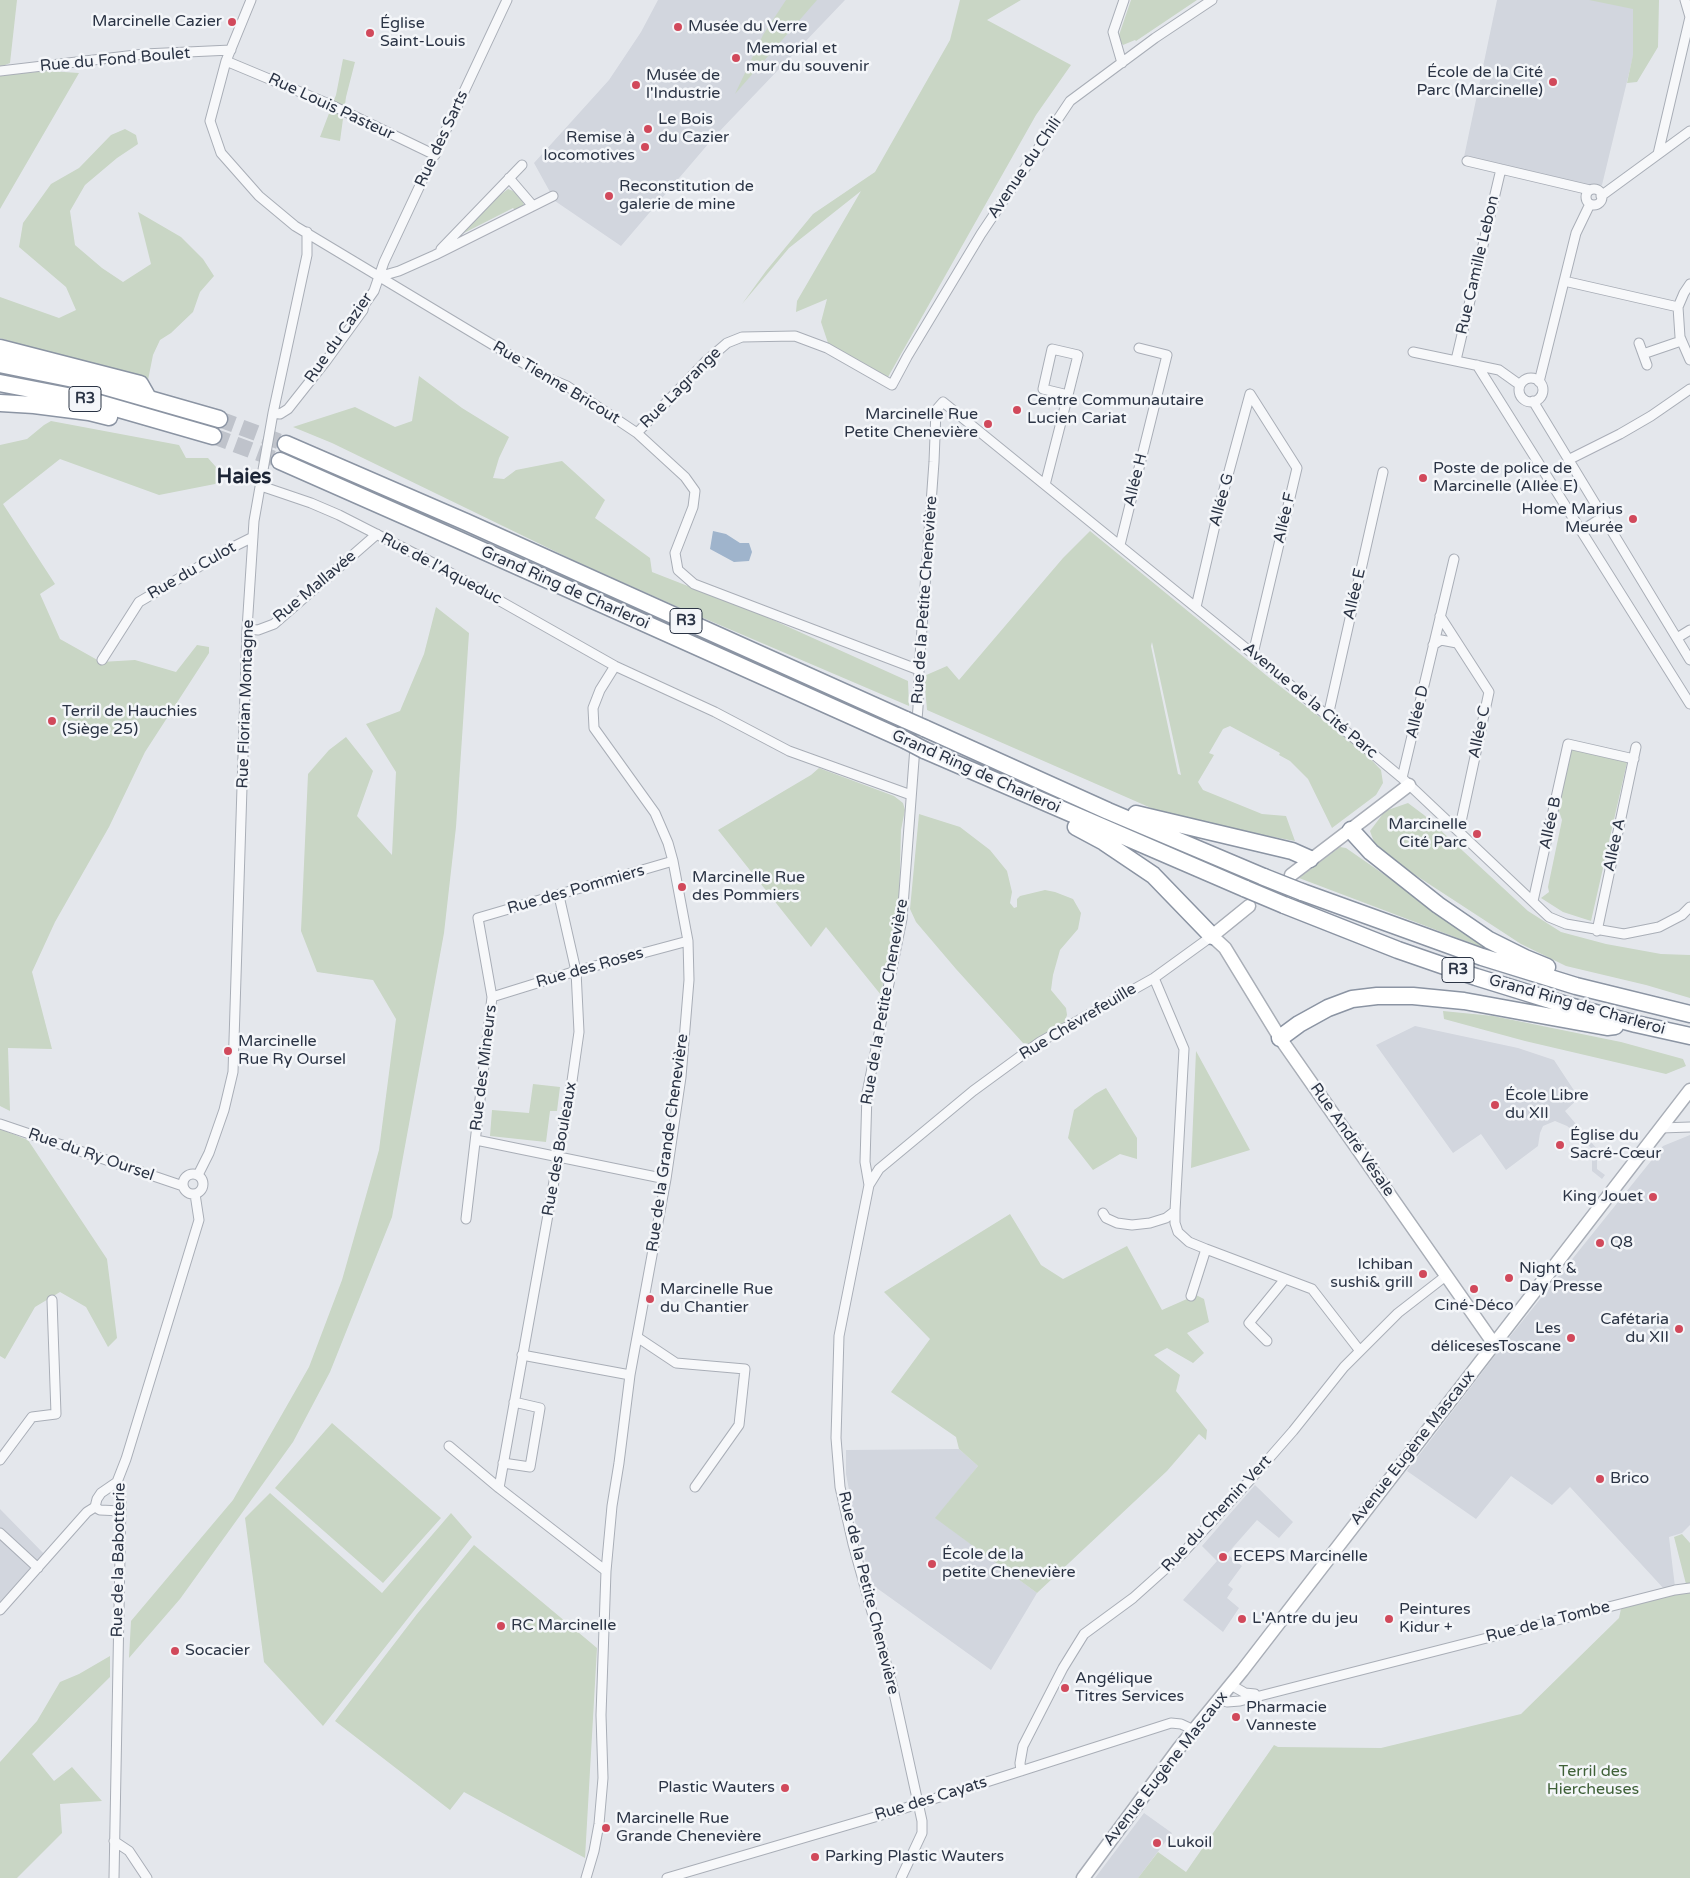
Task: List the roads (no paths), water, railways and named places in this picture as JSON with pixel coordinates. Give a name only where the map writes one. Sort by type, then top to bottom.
[{"type":"highway","points":[[0,348],[140,384],[148,398]]},
{"type":"highway","name":"R3","points":[[0,364],[93,382],[219,419]]},
{"type":"highway","name":"R3","points":[[0,383],[88,400],[213,436]]},
{"type":"highway","points":[[0,403],[89,412],[148,427],[168,423]]},
{"type":"highway","name":"Grand Ring de Charleroi","points":[[286,444],[466,522],[1108,811],[1264,877],[1482,957],[1576,986],[1690,1014]]},
{"type":"highway","name":"Grand Ring de Charleroi","points":[[280,461],[924,750],[1284,905],[1398,950],[1476,977],[1572,1007],[1690,1036]]},
{"type":"highway","points":[[1054,807],[1072,825],[1104,842],[1153,875],[1212,936]]},
{"type":"highway","points":[[1108,811],[1138,814],[1292,851],[1310,859]]},
{"type":"highway","points":[[1351,830],[1371,852],[1446,910],[1489,940],[1525,958],[1563,973],[1576,986]]},
{"type":"highway","points":[[1280,1038],[1299,1024],[1328,1008],[1352,999],[1377,996],[1413,996],[1464,1001],[1607,1027],[1636,1024]]},
{"type":"main road","points":[[1291,874],[1351,830],[1405,781]]},
{"type":"main road","name":"Rue Chèvrefeuille","points":[[1212,936],[1249,906]]},
{"type":"main road","name":"Rue André Vésale","points":[[1212,936],[1226,948],[1280,1038],[1494,1344]]},
{"type":"main road","name":"Avenue Eugène Mascaux","points":[[1083,1878],[1194,1730],[1220,1699],[1690,1090]]},
{"type":"street","name":"Rue Tienne Bricout","points":[[251,0],[226,60],[210,121],[221,152],[259,196],[295,226],[548,378],[567,386],[636,433],[685,477],[695,491],[693,508],[675,553],[678,570],[694,584],[918,670]]},
{"type":"street","name":"Rue des Sarts","points":[[378,277],[507,0]]},
{"type":"street","points":[[1122,63],[1113,32],[1124,0]]},
{"type":"street","name":"Avenue du Chili","points":[[892,386],[907,357],[982,234],[1070,101],[1212,0]]},
{"type":"street","points":[[1658,154],[1690,17],[1686,1]]},
{"type":"street","name":"Rue du Fond Boulet","points":[[0,71],[144,54],[231,50]]},
{"type":"street","name":"Rue Louis Pasteur","points":[[226,60],[329,104],[435,155]]},
{"type":"street","points":[[1590,204],[1599,202],[1601,196],[1690,131]]},
{"type":"street","points":[[1467,161],[1590,190],[1597,189],[1601,196]]},
{"type":"street","name":"Rue du Cazier","points":[[435,255],[522,165]]},
{"type":"street","name":"Rue Camille Lebon","points":[[1456,360],[1501,170]]},
{"type":"street","points":[[509,178],[533,206]]},
{"type":"street","points":[[1590,190],[1586,196],[1590,204]]},
{"type":"street","name":"Rue du Cazier","points":[[273,413],[280,414],[287,410],[326,361],[363,310],[364,305],[374,291],[378,277],[399,271],[435,255],[553,196]]},
{"type":"street","points":[[1533,401],[1539,398],[1542,392],[1539,382],[1576,233],[1590,204]]},
{"type":"street","name":"Rue Florian Montagne","points":[[198,1175],[209,1153],[224,1110],[233,1072],[248,629],[254,521],[273,413],[307,255],[307,232]]},
{"type":"street","points":[[1564,281],[1678,307]]},
{"type":"street","points":[[1690,284],[1678,307],[1680,337],[1690,360]]},
{"type":"street","name":"Rue Lagrange","points":[[636,433],[705,362],[726,343],[742,337],[795,336],[826,348],[892,386]]},
{"type":"street","points":[[1643,354],[1681,341]]},
{"type":"street","points":[[1639,343],[1647,365]]},
{"type":"street","name":"Allée H","points":[[1120,545],[1167,355],[1139,348]]},
{"type":"street","points":[[1045,485],[1068,395],[1078,355],[1052,349],[1043,389],[1068,395]]},
{"type":"street","points":[[1413,352],[1499,370],[1520,385]]},
{"type":"street","points":[[1477,365],[1690,704]]},
{"type":"street","points":[[1539,382],[1528,378],[1520,385],[1519,392],[1523,398],[1533,401],[1690,660]]},
{"type":"street","points":[[1568,460],[1651,416],[1690,389]]},
{"type":"street","name":"Allée G","points":[[1196,607],[1219,508],[1250,394]]},
{"type":"street","name":"Allée F","points":[[1250,394],[1297,468],[1253,654]]},
{"type":"street","name":"Avenue de la Cité Parc","points":[[943,402],[1196,607],[1405,781],[1549,917],[1566,924],[1624,934],[1659,927],[1682,915],[1690,907]]},
{"type":"street","name":"Rue de la Petite Chenevière","points":[[901,1878],[922,1833],[922,1821],[892,1684],[852,1544],[840,1487],[836,1438],[839,1336],[869,1185],[865,1162],[867,1093],[902,919],[918,707],[918,670],[934,462],[935,419],[936,410],[943,402]]},
{"type":"street","name":"Allée E","points":[[1328,716],[1383,472]]},
{"type":"street","name":"Rue de l'Aqueduc","points":[[261,486],[311,503],[377,534],[433,563],[615,666]]},
{"type":"street","points":[[1581,531],[1603,517]]},
{"type":"street","name":"Rue Mallavée","points":[[248,629],[258,630],[274,624],[377,534]]},
{"type":"street","name":"Rue du Culot","points":[[102,660],[139,602],[253,537]]},
{"type":"street","name":"Allée D","points":[[1405,781],[1433,645],[1454,559]]},
{"type":"street","name":"Allée C","points":[[1440,616],[1489,692],[1459,831]]},
{"type":"street","points":[[1676,638],[1690,630]]},
{"type":"street","points":[[1433,645],[1442,640],[1457,643]]},
{"type":"street","points":[[615,666],[715,712],[789,751],[911,795]]},
{"type":"street","name":"Rue de la Grande Chenevière","points":[[586,1878],[599,1824],[603,1778],[601,1715],[606,1571],[612,1506],[630,1375],[666,1179],[681,1077],[689,980],[688,941],[668,843],[655,813],[594,728],[593,708],[600,690],[615,666]]},
{"type":"street","name":"Allée B","points":[[1533,901],[1568,744],[1634,759]]},
{"type":"street","name":"Allée A","points":[[1597,930],[1636,748]]},
{"type":"street","name":"Rue des Pommiers","points":[[478,918],[559,896],[673,861]]},
{"type":"street","name":"Rue des Bouleaux","points":[[499,1488],[579,1032],[576,971],[559,896]]},
{"type":"street","name":"Rue des Mineurs","points":[[466,1219],[492,997],[478,918]]},
{"type":"street","name":"Rue Chèvrefeuille","points":[[869,1185],[880,1169],[973,1090],[1040,1042],[1154,978],[1212,936]]},
{"type":"street","name":"Rue des Roses","points":[[492,997],[576,971],[688,941]]},
{"type":"street","points":[[1154,978],[1184,1049],[1175,1211],[1178,1232],[1189,1242],[1312,1289],[1360,1351]]},
{"type":"street","name":"Rue du Ry Oursel","points":[[0,1124],[183,1186]]},
{"type":"street","points":[[1661,1128],[1690,1126]]},
{"type":"street","points":[[476,1140],[666,1179]]},
{"type":"street","points":[[198,1175],[202,1178],[204,1184],[201,1191],[195,1194],[186,1192],[183,1186],[186,1176],[198,1175]]},
{"type":"street","name":"Rue de la Babotterie","points":[[114,1878],[121,1511],[121,1496],[117,1482],[131,1444],[199,1220],[195,1194]]},
{"type":"street","points":[[1103,1213],[1106,1218],[1117,1223],[1132,1224],[1150,1223],[1166,1218],[1175,1211]]},
{"type":"street","points":[[1191,1296],[1206,1249]]},
{"type":"street","name":"Rue du Chemin Vert","points":[[1022,1771],[1020,1763],[1023,1746],[1063,1668],[1084,1634],[1133,1598],[1181,1555],[1242,1490],[1293,1431],[1344,1367],[1398,1313],[1447,1275]]},
{"type":"street","points":[[1267,1341],[1249,1323],[1284,1279]]},
{"type":"street","points":[[0,1460],[32,1417],[56,1414],[52,1300]]},
{"type":"street","points":[[637,1337],[676,1362],[745,1369],[739,1426],[695,1487]]},
{"type":"street","points":[[522,1355],[630,1375]]},
{"type":"street","points":[[503,1463],[530,1467],[540,1408],[514,1402]]},
{"type":"street","points":[[449,1446],[499,1488],[606,1571]]},
{"type":"street","points":[[0,1610],[87,1512],[95,1507],[98,1496],[117,1482]]},
{"type":"street","points":[[95,1507],[105,1511],[121,1511]]},
{"type":"street","points":[[0,1533],[38,1568]]},
{"type":"street","name":"Rue de la Tombe","points":[[1220,1699],[1227,1702],[1240,1700],[1690,1588]]},
{"type":"street","name":"Rue de la Tombe","points":[[1230,1685],[1245,1694],[1260,1695]]},
{"type":"street","name":"Rue des Cayats","points":[[667,1878],[917,1804],[1171,1723],[1181,1724],[1194,1730]]},
{"type":"street","points":[[114,1841],[129,1851],[147,1878]]},
{"type":"water","points":[[713,531],[726,534],[740,543],[749,543],[752,552],[749,561],[734,562],[710,549]]},
{"type":"tunnel","points":[[219,419],[286,444]]},
{"type":"tunnel","points":[[213,436],[280,461]]},
{"type":"place","name":"Marcinelle Cazier","points":[[232,22]]},
{"type":"place","name":"Musée du Verre","points":[[678,27]]},
{"type":"place","name":"Église Saint-Louis","points":[[370,33]]},
{"type":"place","name":"Memorial et mur du souvenir","points":[[736,58]]},
{"type":"place","name":"École de la Cité Parc (Marcinelle)","points":[[1553,82]]},
{"type":"place","name":"Musée de l'Industrie","points":[[636,85]]},
{"type":"place","name":"Le Bois du Cazier","points":[[648,129]]},
{"type":"place","name":"Remise à locomotives","points":[[645,147]]},
{"type":"place","name":"Reconstitution de galerie de mine","points":[[609,196]]},
{"type":"place","name":"Centre Communautaire Lucien Cariat","points":[[1017,410]]},
{"type":"place","name":"Marcinelle Rue Petite Chenevière","points":[[988,424]]},
{"type":"place","name":"Poste de police de Marcinelle (Allée E)","points":[[1423,478]]},
{"type":"place","name":"Home Marius Meurée","points":[[1633,519]]},
{"type":"place","name":"Terril de Hauchies (Siège 25)","points":[[52,721]]},
{"type":"place","name":"Marcinelle Cité Parc","points":[[1477,834]]},
{"type":"place","name":"Marcinelle Rue des Pommiers","points":[[682,887]]},
{"type":"place","name":"Marcinelle Rue Ry Oursel","points":[[228,1051]]},
{"type":"place","name":"École Libre du XII","points":[[1495,1105]]},
{"type":"place","name":"Église du Sacré-Cœur","points":[[1560,1145]]},
{"type":"place","name":"King Jouet","points":[[1653,1197]]},
{"type":"place","name":"Q8","points":[[1600,1243]]},
{"type":"place","name":"Ichiban sushi& grill","points":[[1423,1274]]},
{"type":"place","name":"Night & Day Presse","points":[[1509,1278]]},
{"type":"place","name":"Ciné-Déco","points":[[1474,1289]]},
{"type":"place","name":"Marcinelle Rue du Chantier","points":[[650,1299]]},
{"type":"place","name":"Cafétaria du XII","points":[[1679,1329]]},
{"type":"place","name":"Les délicesesToscane","points":[[1571,1338]]},
{"type":"place","name":"Brico","points":[[1600,1479]]},
{"type":"place","name":"ECEPS Marcinelle","points":[[1223,1557]]},
{"type":"place","name":"École de la petite Chenevière","points":[[932,1564]]},
{"type":"place","name":"L'Antre du jeu","points":[[1242,1619]]},
{"type":"place","name":"Peintures Kidur +","points":[[1389,1619]]},
{"type":"place","name":"RC Marcinelle","points":[[501,1626]]},
{"type":"place","name":"Socacier","points":[[175,1651]]},
{"type":"place","name":"Angélique Titres Services","points":[[1065,1688]]},
{"type":"place","name":"Pharmacie Vanneste","points":[[1236,1717]]},
{"type":"place","name":"Plastic Wauters","points":[[785,1788]]},
{"type":"place","name":"Marcinelle Rue Grande Chenevière","points":[[606,1828]]},
{"type":"place","name":"Lukoil","points":[[1157,1843]]},
{"type":"place","name":"Parking Plastic Wauters","points":[[815,1857]]},
{"type":"district","name":"Haies","points":[[244,477]]},
{"type":"park label","name":"Terril des Hiercheuses","points":[[1593,1781]]}]
